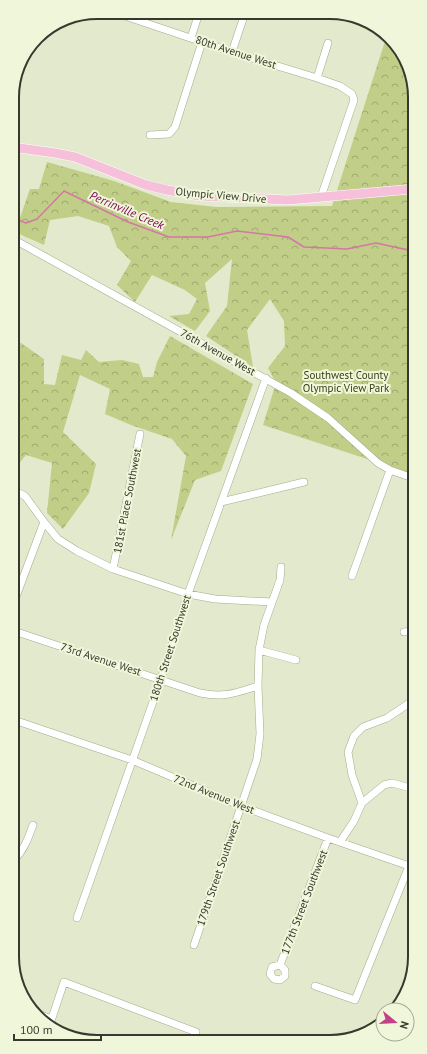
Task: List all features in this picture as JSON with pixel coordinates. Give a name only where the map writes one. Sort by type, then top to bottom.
[{"type":"main road","name":"Olympic View Drive","points":[[19,148],[55,152],[74,157],[135,181],[187,194],[276,200],[408,189]]},
{"type":"street","name":"80th Avenue West","points":[[134,19],[232,52],[317,78],[340,86],[352,94],[354,100],[321,197]]},
{"type":"street","points":[[191,38],[197,19]]},
{"type":"street","points":[[232,52],[243,19]]},
{"type":"street","points":[[150,135],[169,134],[175,127],[202,42]]},
{"type":"street","points":[[317,78],[328,43]]},
{"type":"street","name":"76th Avenue West","points":[[19,242],[291,393],[328,418],[366,454],[378,463],[390,470],[408,476]]},
{"type":"street","name":"180th Street Southwest","points":[[77,918],[161,678],[188,594],[266,378]]},
{"type":"street","name":"181st Place Southwest","points":[[113,569],[140,434]]},
{"type":"street","points":[[352,576],[390,470]]},
{"type":"street","points":[[221,502],[304,482]]},
{"type":"street","points":[[19,493],[25,496],[58,539],[77,551],[113,569],[188,594],[215,599],[272,602]]},
{"type":"street","points":[[19,589],[44,522]]},
{"type":"street","name":"179th Street Southwest","points":[[194,945],[257,759],[260,734],[258,686],[260,650],[264,625],[280,580],[281,567]]},
{"type":"street","points":[[404,632],[408,632]]},
{"type":"street","name":"73rd Avenue West","points":[[19,633],[214,696],[229,695],[258,686]]},
{"type":"street","points":[[260,650],[296,660]]},
{"type":"street","points":[[362,803],[352,774],[348,752],[354,736],[363,727],[387,718],[408,704]]},
{"type":"street","name":"72nd Avenue West","points":[[19,722],[132,760],[241,806],[408,866]]},
{"type":"street","points":[[340,842],[354,821],[362,803],[384,785],[392,783],[408,787]]},
{"type":"street","points":[[19,854],[24,848],[33,825]]},
{"type":"street","name":"177th Street Southwest","points":[[280,965],[328,838]]},
{"type":"street","points":[[315,986],[355,1000],[408,876]]},
{"type":"street","points":[[51,1020],[64,982],[196,1032]]},
{"type":"green space","name":"Southwest County Olympic View Park","points":[[385,42],[398,58],[402,67],[408,97],[408,472],[263,425],[276,383],[268,368],[285,346],[284,321],[270,299],[247,330],[253,367],[206,336],[227,306],[232,259],[205,283],[210,311],[195,331],[169,316],[189,314],[197,299],[185,290],[152,275],[135,302],[117,285],[131,261],[117,247],[109,226],[78,216],[50,220],[44,245],[19,234],[19,221],[30,189],[39,189],[47,162],[114,181],[171,202],[216,207],[332,206]]},
{"type":"green space","points":[[170,336],[253,384],[221,471],[195,480],[171,540],[186,456],[172,439],[131,425],[105,414],[110,389],[80,375],[63,432],[96,464],[89,493],[63,529],[47,513],[52,463],[26,455],[19,464],[19,343],[44,359],[44,384],[55,385],[62,355],[81,360],[86,350],[99,362],[122,360],[139,364],[143,377],[153,377],[157,362]]},
{"type":"waterway","name":"Perrinville Creek","points":[[19,220],[26,223],[37,219],[64,191],[128,222],[169,237],[208,237],[237,231],[288,237],[304,247],[347,249],[376,243],[408,250]]}]
